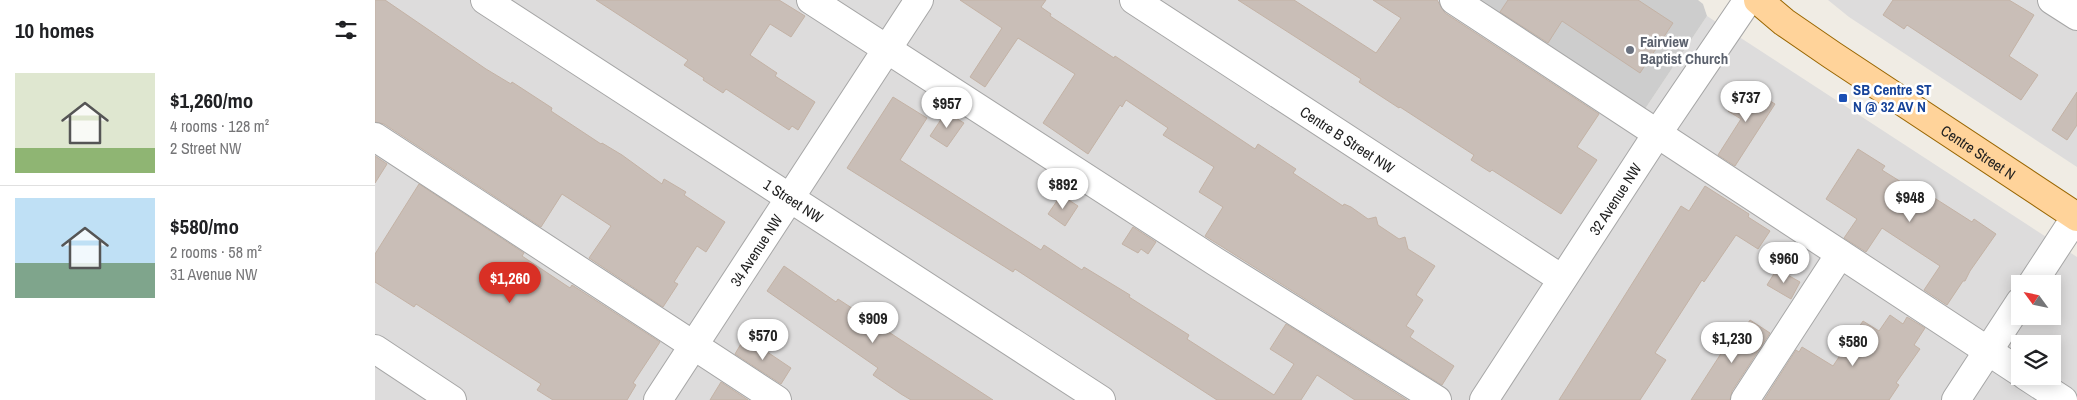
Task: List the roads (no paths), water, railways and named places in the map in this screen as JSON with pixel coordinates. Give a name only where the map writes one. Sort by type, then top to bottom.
[{"type":"main road","name":"Centre Street N","points":[[1758,0],[1784,22],[1832,56],[2077,216]]},
{"type":"street","name":"1 Street NW","points":[[485,0],[1101,400]]},
{"type":"street","points":[[811,0],[1216,262],[1437,400]]},
{"type":"street","name":"34 Avenue NW","points":[[658,400],[919,0]]},
{"type":"street","name":"Centre B Street NW","points":[[1134,0],[1562,279]]},
{"type":"street","points":[[1454,0],[2011,366]]},
{"type":"street","name":"32 Avenue NW","points":[[1484,400],[1657,134],[1748,0]]},
{"type":"street","points":[[2052,0],[2077,16]]},
{"type":"street","points":[[375,137],[777,400]]},
{"type":"street","points":[[2038,275],[2077,216]]},
{"type":"street","points":[[1745,400],[1840,254]]},
{"type":"street","points":[[1956,400],[2011,316]]},
{"type":"street","points":[[375,349],[452,400]]},
{"type":"street","points":[[2040,385],[2063,400]]},
{"type":"place","name":"Fairview Baptist Church","points":[[1630,50]]},
{"type":"place","name":"SB Centre ST N @ 32 AV N","points":[[1843,98]]}]
